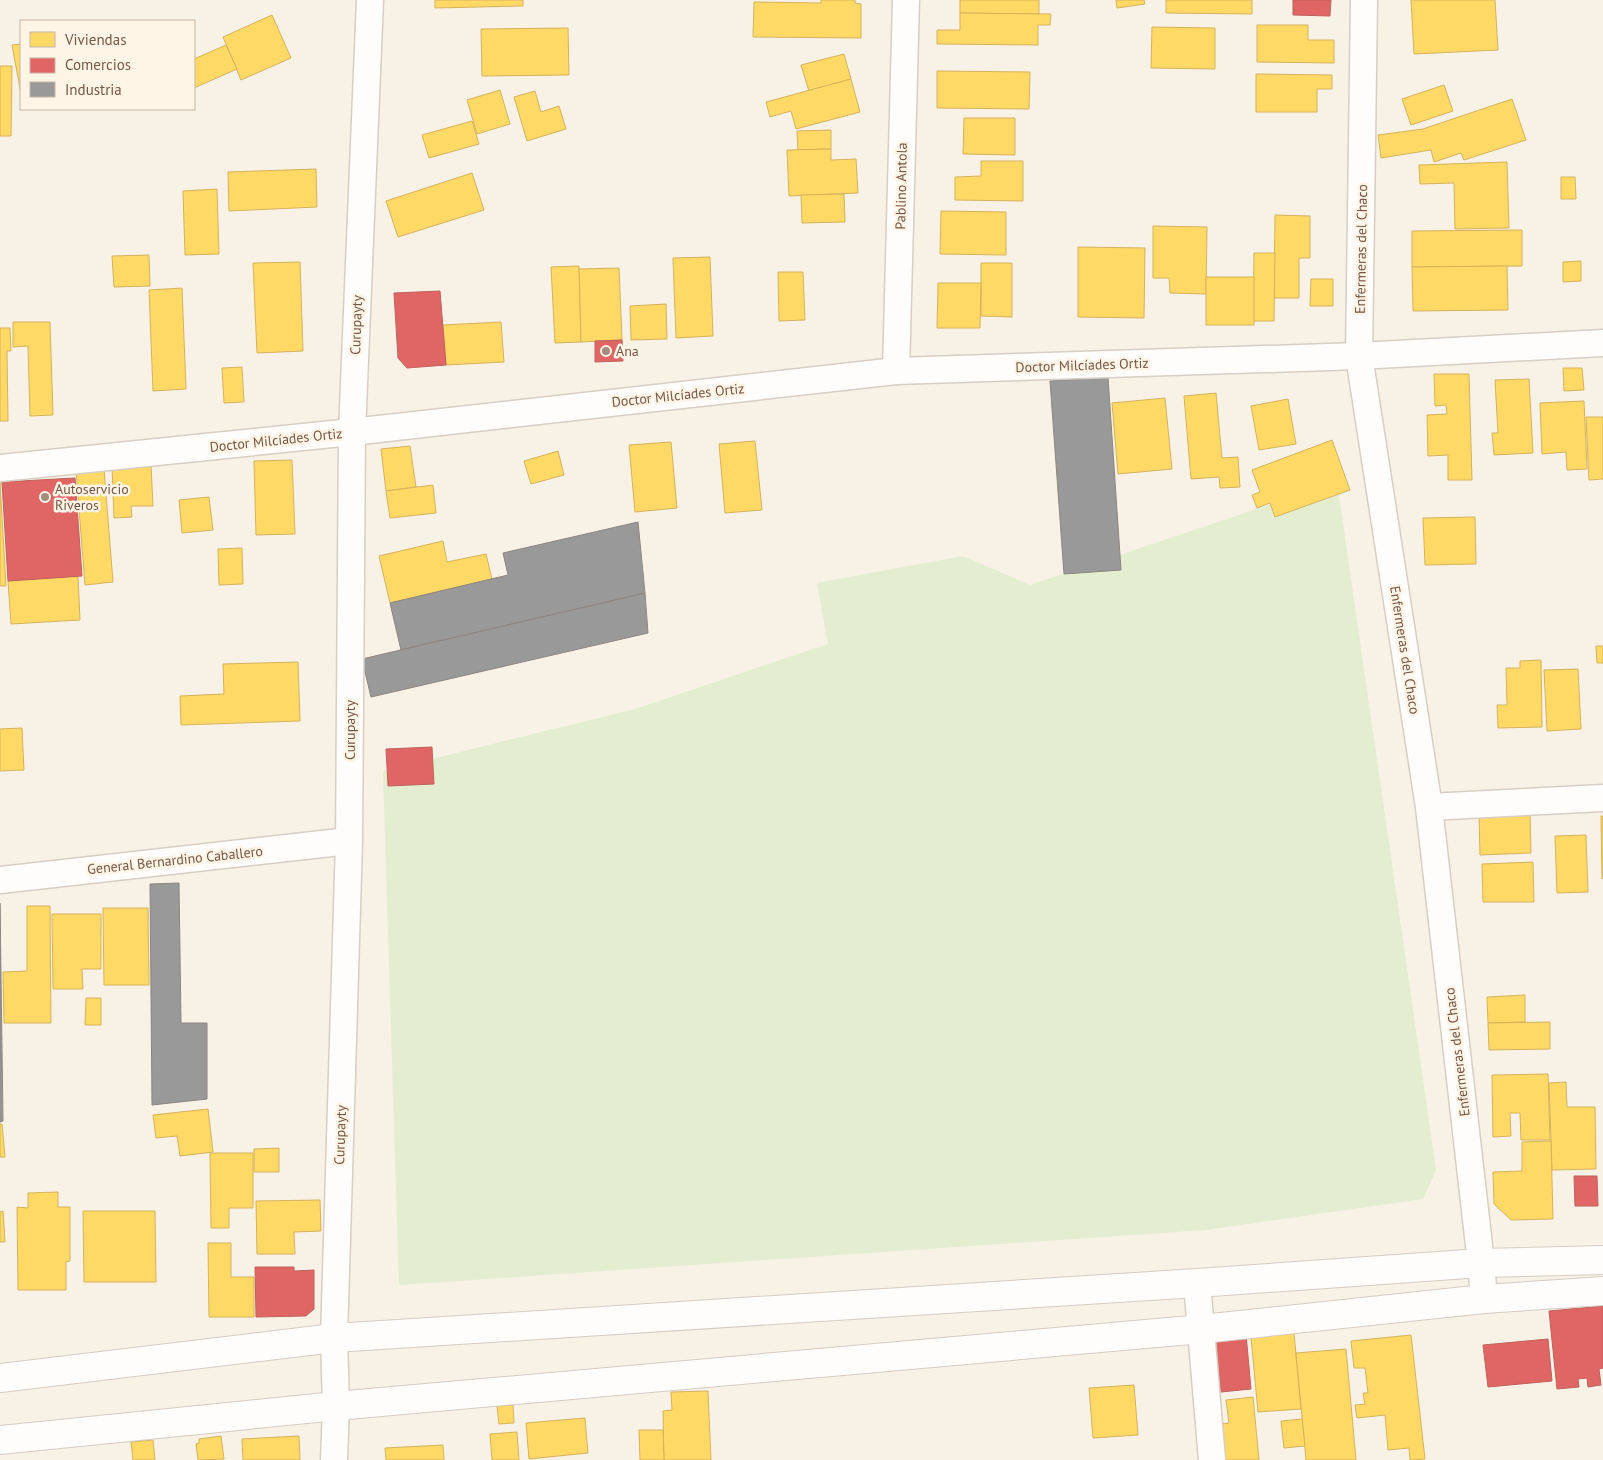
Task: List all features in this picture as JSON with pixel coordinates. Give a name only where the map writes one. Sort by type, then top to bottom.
[{"type":"main road","points":[[0,1378],[334,1338],[1481,1263],[1603,1260]]},
{"type":"main road","points":[[0,1440],[336,1406],[1202,1329],[1484,1299],[1603,1290]]},
{"type":"street","name":"Curupayty","points":[[334,1460],[336,1406],[334,1338],[349,841],[352,432],[370,0]]},
{"type":"street","name":"Pablino Antola","points":[[896,371],[906,0]]},
{"type":"street","name":"Enfermeras del Chaco","points":[[1364,0],[1359,356],[1429,807],[1484,1299]]},
{"type":"street","name":"Doctor Milcíades Ortiz","points":[[0,468],[352,432],[896,371],[1359,356],[1603,343]]},
{"type":"street","points":[[1429,807],[1603,798]]},
{"type":"street","name":"General Bernardino Caballero","points":[[0,880],[349,841]]},
{"type":"street","points":[[1196,1283],[1202,1329],[1212,1460]]},
{"type":"green space","points":[[1337,482],[1436,1170],[1423,1199],[1205,1230],[399,1285],[383,771],[635,709],[828,644],[817,583],[963,556],[1030,585]]},
{"type":"building: Viviendas","points":[[435,0],[523,0],[523,6],[435,8]]},
{"type":"building: Viviendas","points":[[821,0],[855,0],[855,3],[861,4],[861,38],[753,37],[754,2],[821,3]]},
{"type":"building: Viviendas","points":[[960,0],[1039,0],[1039,14],[960,13]]},
{"type":"building: Viviendas","points":[[1116,0],[1144,0],[1145,4],[1117,8]]},
{"type":"building: Viviendas","points":[[1166,0],[1252,0],[1252,14],[1166,13]]},
{"type":"building: Viviendas","points":[[1411,0],[1495,0],[1498,50],[1414,54]]},
{"type":"building: Viviendas","points":[[960,13],[1051,14],[1050,25],[1038,25],[1038,45],[937,44],[937,30],[960,30]]},
{"type":"building: Viviendas","points":[[272,15],[291,58],[241,80],[223,37]]},
{"type":"building: Viviendas","points":[[1257,25],[1308,25],[1308,40],[1334,40],[1334,63],[1257,62]]},
{"type":"building: Viviendas","points":[[1152,27],[1215,28],[1215,69],[1151,68]]},
{"type":"building: Viviendas","points":[[568,28],[569,75],[482,76],[481,29]]},
{"type":"building: Viviendas","points":[[20,44],[20,89],[12,45]]},
{"type":"building: Viviendas","points":[[226,45],[237,69],[195,88],[195,59]]},
{"type":"building: Viviendas","points":[[844,54],[851,79],[809,91],[801,65]]},
{"type":"building: Viviendas","points":[[0,66],[12,66],[11,136],[0,136]]},
{"type":"building: Viviendas","points":[[937,71],[1030,72],[1029,109],[937,108]]},
{"type":"building: Viviendas","points":[[1256,74],[1332,75],[1332,89],[1317,89],[1317,112],[1256,112]]},
{"type":"building: Viviendas","points":[[851,79],[860,112],[796,129],[791,111],[770,117],[766,102]]},
{"type":"building: Viviendas","points":[[1444,85],[1453,111],[1411,125],[1402,99]]},
{"type":"building: Viviendas","points":[[500,90],[510,124],[477,134],[467,100]]},
{"type":"building: Viviendas","points":[[535,91],[541,112],[559,106],[566,129],[527,141],[514,97]]},
{"type":"building: Viviendas","points":[[1512,99],[1526,140],[1464,160],[1461,153],[1434,162],[1431,150],[1381,158],[1378,135],[1423,129]]},
{"type":"building: Viviendas","points":[[964,118],[1015,118],[1015,155],[963,154]]},
{"type":"building: Viviendas","points":[[472,121],[479,144],[429,158],[422,135]]},
{"type":"building: Viviendas","points":[[831,130],[831,149],[798,150],[797,131]]},
{"type":"building: Viviendas","points":[[831,149],[831,160],[856,159],[858,193],[789,196],[787,150]]},
{"type":"building: Viviendas","points":[[981,161],[1023,161],[1023,201],[955,200],[955,177],[981,176]]},
{"type":"building: Viviendas","points":[[1507,162],[1509,228],[1455,229],[1454,183],[1420,184],[1419,165]]},
{"type":"building: Viviendas","points":[[316,169],[317,207],[229,211],[228,172]]},
{"type":"building: Viviendas","points":[[472,173],[484,210],[398,237],[386,201]]},
{"type":"building: Viviendas","points":[[1561,177],[1575,177],[1576,199],[1561,199]]},
{"type":"building: Viviendas","points":[[217,189],[219,254],[185,255],[183,191]]},
{"type":"building: Viviendas","points":[[844,194],[845,222],[802,223],[801,195]]},
{"type":"building: Viviendas","points":[[941,211],[1006,212],[1006,255],[940,254]]},
{"type":"building: Viviendas","points":[[1275,215],[1310,216],[1310,258],[1299,258],[1299,298],[1274,298]]},
{"type":"building: Viviendas","points":[[1153,226],[1207,227],[1206,294],[1170,293],[1169,278],[1153,278]]},
{"type":"building: Viviendas","points":[[1522,230],[1522,266],[1412,267],[1412,231]]},
{"type":"building: Viviendas","points":[[1078,247],[1145,248],[1144,318],[1078,317]]},
{"type":"building: Viviendas","points":[[1254,253],[1275,253],[1274,321],[1253,321]]},
{"type":"building: Viviendas","points":[[149,255],[150,286],[114,287],[112,256]]},
{"type":"building: Viviendas","points":[[710,257],[713,336],[676,338],[673,258]]},
{"type":"building: Viviendas","points":[[1581,261],[1581,281],[1563,282],[1563,262]]},
{"type":"building: Viviendas","points":[[300,262],[303,351],[257,353],[253,263]]},
{"type":"building: Viviendas","points":[[981,263],[1012,263],[1012,317],[981,316]]},
{"type":"building: Viviendas","points":[[579,266],[581,342],[555,343],[551,267]]},
{"type":"building: Viviendas","points":[[1507,266],[1508,310],[1413,311],[1412,267]]},
{"type":"building: Viviendas","points":[[619,268],[622,340],[581,342],[579,269]]},
{"type":"building: Viviendas","points":[[778,272],[803,272],[805,320],[779,321]]},
{"type":"building: Viviendas","points":[[1206,277],[1254,277],[1254,325],[1206,325]]},
{"type":"building: Viviendas","points":[[1311,279],[1333,279],[1333,306],[1310,306]]},
{"type":"building: Viviendas","points":[[938,283],[981,283],[980,328],[937,328]]},
{"type":"building: Viviendas","points":[[182,288],[186,389],[153,391],[149,290]]},
{"type":"building: Viviendas","points":[[666,304],[667,339],[631,340],[630,306]]},
{"type":"building: Viviendas","points":[[13,322],[50,322],[53,415],[30,416],[28,346],[13,347]]},
{"type":"building: Viviendas","points":[[501,322],[504,362],[446,365],[443,325]]},
{"type":"building: Viviendas","points":[[0,328],[10,328],[11,351],[7,351],[8,421],[0,421]]},
{"type":"building: Viviendas","points":[[242,367],[244,402],[224,403],[222,368]]},
{"type":"building: Viviendas","points":[[1563,368],[1582,368],[1584,390],[1564,391]]},
{"type":"building: Viviendas","points":[[1434,374],[1469,374],[1472,480],[1448,480],[1448,455],[1428,456],[1427,415],[1447,414],[1446,405],[1435,406]]},
{"type":"building: Viviendas","points":[[1529,379],[1533,453],[1494,455],[1492,433],[1498,433],[1495,380]]},
{"type":"building: Viviendas","points":[[1216,393],[1222,458],[1238,457],[1240,487],[1220,488],[1219,477],[1191,479],[1184,396]]},
{"type":"building: Viviendas","points":[[1165,398],[1172,469],[1118,474],[1112,403]]},
{"type":"building: Viviendas","points":[[1288,399],[1296,444],[1259,450],[1251,406]]},
{"type":"building: Viviendas","points":[[1584,401],[1587,469],[1567,470],[1566,452],[1542,454],[1540,403]]},
{"type":"building: Viviendas","points":[[1586,417],[1603,417],[1603,479],[1589,480]]},
{"type":"building: Viviendas","points":[[1332,440],[1350,490],[1275,517],[1270,503],[1257,508],[1252,495],[1260,492],[1252,470]]},
{"type":"building: Viviendas","points":[[755,441],[762,510],[725,513],[719,444]]},
{"type":"building: Viviendas","points":[[671,442],[677,508],[635,512],[629,445]]},
{"type":"building: Viviendas","points":[[410,446],[416,487],[386,491],[381,449]]},
{"type":"building: Viviendas","points":[[558,451],[564,475],[531,484],[524,461]]},
{"type":"building: Viviendas","points":[[292,460],[295,534],[256,535],[254,461]]},
{"type":"building: Viviendas","points":[[151,465],[153,506],[131,506],[132,517],[114,518],[112,466]]},
{"type":"building: Viviendas","points":[[104,469],[113,582],[85,585],[76,470]]},
{"type":"building: Viviendas","points":[[0,482],[6,586],[0,586]]},
{"type":"building: Viviendas","points":[[433,485],[436,513],[390,518],[386,491]]},
{"type":"building: Viviendas","points":[[209,497],[213,530],[182,533],[179,500]]},
{"type":"building: Viviendas","points":[[1475,517],[1476,564],[1425,565],[1423,518]]},
{"type":"building: Viviendas","points":[[443,541],[447,562],[486,554],[492,579],[390,603],[379,556]]},
{"type":"building: Viviendas","points":[[242,548],[243,584],[219,585],[218,549]]},
{"type":"building: Viviendas","points":[[78,576],[80,620],[11,624],[8,581]]},
{"type":"building: Viviendas","points":[[1596,646],[1603,646],[1603,663],[1597,663]]},
{"type":"building: Viviendas","points":[[1541,660],[1542,727],[1498,728],[1497,705],[1507,705],[1506,668],[1520,668],[1520,661]]},
{"type":"building: Viviendas","points":[[298,662],[300,721],[181,725],[180,696],[224,694],[223,664]]},
{"type":"building: Viviendas","points":[[1578,669],[1581,729],[1547,731],[1544,670]]},
{"type":"building: Viviendas","points":[[22,728],[24,770],[0,771],[0,729]]},
{"type":"building: Viviendas","points":[[1530,813],[1531,853],[1480,855],[1479,815]]},
{"type":"building: Viviendas","points":[[1601,816],[1603,816],[1602,879]]},
{"type":"building: Viviendas","points":[[1586,835],[1588,892],[1557,893],[1555,836]]},
{"type":"building: Viviendas","points":[[1533,862],[1534,902],[1483,902],[1482,864]]},
{"type":"building: Viviendas","points":[[27,906],[50,906],[51,1023],[4,1023],[3,972],[27,971]]},
{"type":"building: Viviendas","points":[[103,908],[148,908],[149,985],[104,985]]},
{"type":"building: Viviendas","points":[[52,914],[101,914],[101,969],[82,969],[83,989],[53,989]]},
{"type":"building: Viviendas","points":[[1525,995],[1525,1022],[1488,1023],[1487,997]]},
{"type":"building: Viviendas","points":[[86,998],[101,998],[101,1025],[85,1025]]},
{"type":"building: Viviendas","points":[[1550,1022],[1550,1049],[1489,1050],[1488,1023]]},
{"type":"building: Viviendas","points":[[1548,1074],[1550,1140],[1521,1140],[1520,1113],[1510,1113],[1511,1136],[1493,1137],[1492,1075]]},
{"type":"building: Viviendas","points":[[1566,1082],[1567,1107],[1595,1107],[1596,1169],[1552,1170],[1549,1083]]},
{"type":"building: Viviendas","points":[[208,1109],[213,1152],[180,1156],[177,1136],[156,1138],[153,1115]]},
{"type":"building: Viviendas","points":[[0,1124],[2,1124],[5,1157],[0,1157]]},
{"type":"building: Viviendas","points":[[1551,1141],[1553,1219],[1511,1220],[1494,1204],[1493,1172],[1522,1171],[1522,1142]]},
{"type":"building: Viviendas","points":[[279,1148],[279,1172],[254,1172],[254,1149]]},
{"type":"building: Viviendas","points":[[210,1153],[253,1153],[253,1208],[229,1208],[229,1228],[211,1228]]},
{"type":"building: Viviendas","points":[[58,1192],[58,1207],[70,1207],[70,1261],[66,1262],[66,1290],[18,1290],[17,1207],[28,1208],[28,1193]]},
{"type":"building: Viviendas","points":[[320,1200],[321,1231],[294,1232],[295,1254],[257,1254],[256,1201]]},
{"type":"building: Viviendas","points":[[3,1211],[5,1242],[0,1242],[0,1212]]},
{"type":"building: Viviendas","points":[[83,1211],[155,1211],[156,1282],[84,1282]]},
{"type":"building: Viviendas","points":[[208,1243],[231,1243],[231,1277],[254,1277],[254,1317],[209,1317]]},
{"type":"building: Viviendas","points":[[1294,1333],[1301,1409],[1258,1412],[1251,1337]]},
{"type":"building: Viviendas","points":[[1411,1335],[1425,1459],[1413,1460],[1410,1460],[1409,1448],[1388,1450],[1385,1415],[1357,1418],[1355,1405],[1365,1404],[1363,1393],[1368,1393],[1365,1368],[1354,1368],[1351,1341]]},
{"type":"building: Viviendas","points":[[1346,1349],[1356,1460],[1306,1460],[1296,1353]]},
{"type":"building: Viviendas","points":[[1134,1385],[1138,1435],[1093,1438],[1089,1388]]},
{"type":"building: Viviendas","points":[[708,1391],[711,1460],[664,1460],[663,1411],[672,1410],[671,1392]]},
{"type":"building: Viviendas","points":[[1253,1397],[1259,1460],[1217,1460],[1214,1425],[1229,1423],[1226,1400]]},
{"type":"building: Viviendas","points":[[513,1405],[514,1423],[499,1424],[497,1406]]},
{"type":"building: Viviendas","points":[[585,1418],[588,1453],[529,1459],[526,1423]]},
{"type":"building: Viviendas","points":[[1302,1419],[1305,1446],[1284,1448],[1281,1421]]},
{"type":"building: Viviendas","points":[[639,1430],[663,1430],[664,1460],[640,1460]]},
{"type":"building: Viviendas","points":[[517,1432],[519,1460],[492,1460],[490,1434]]},
{"type":"building: Viviendas","points":[[221,1436],[224,1459],[198,1460],[196,1444],[199,1443],[199,1439]]},
{"type":"building: Viviendas","points":[[299,1436],[300,1460],[243,1460],[242,1439]]},
{"type":"building: Viviendas","points":[[153,1440],[155,1460],[133,1460],[131,1442]]},
{"type":"building: Viviendas","points":[[443,1445],[444,1460],[386,1460],[385,1448]]},
{"type":"building: Comercios","points":[[1293,0],[1331,0],[1330,16],[1293,15]]},
{"type":"building: Comercios","points":[[440,291],[446,365],[407,368],[398,358],[394,293]]},
{"type":"building: Comercios","points":[[622,340],[623,361],[595,362],[595,341]]},
{"type":"building: Comercios","points":[[75,478],[82,576],[8,581],[2,482]]},
{"type":"building: Comercios","points":[[432,747],[434,784],[388,786],[386,749]]},
{"type":"building: Comercios","points":[[1574,1176],[1597,1176],[1598,1206],[1575,1206]]},
{"type":"building: Comercios","points":[[255,1267],[294,1267],[294,1271],[314,1270],[314,1309],[306,1316],[256,1317]]},
{"type":"building: Comercios","points":[[1603,1306],[1603,1368],[1599,1369],[1601,1385],[1588,1387],[1587,1378],[1578,1379],[1579,1387],[1557,1389],[1549,1311]]},
{"type":"building: Comercios","points":[[1246,1334],[1251,1389],[1221,1392],[1219,1370],[1208,1371],[1205,1338]]},
{"type":"building: Comercios","points":[[1548,1339],[1552,1381],[1488,1387],[1483,1345]]},
{"type":"building: Industria","points":[[1108,377],[1121,570],[1064,574],[1050,381]]},
{"type":"building: Industria","points":[[638,522],[645,593],[401,650],[390,603],[508,575],[503,553]]},
{"type":"building: Industria","points":[[645,593],[648,633],[371,697],[362,659]]},
{"type":"building: Industria","points":[[179,883],[181,1023],[207,1023],[207,1099],[152,1105],[150,884]]},
{"type":"building: Industria","points":[[0,903],[3,1121],[0,1122]]},
{"type":"place","name":"Ana","points":[[606,351]]},
{"type":"place","name":"Autoservicio Riveros","points":[[45,497]]}]
